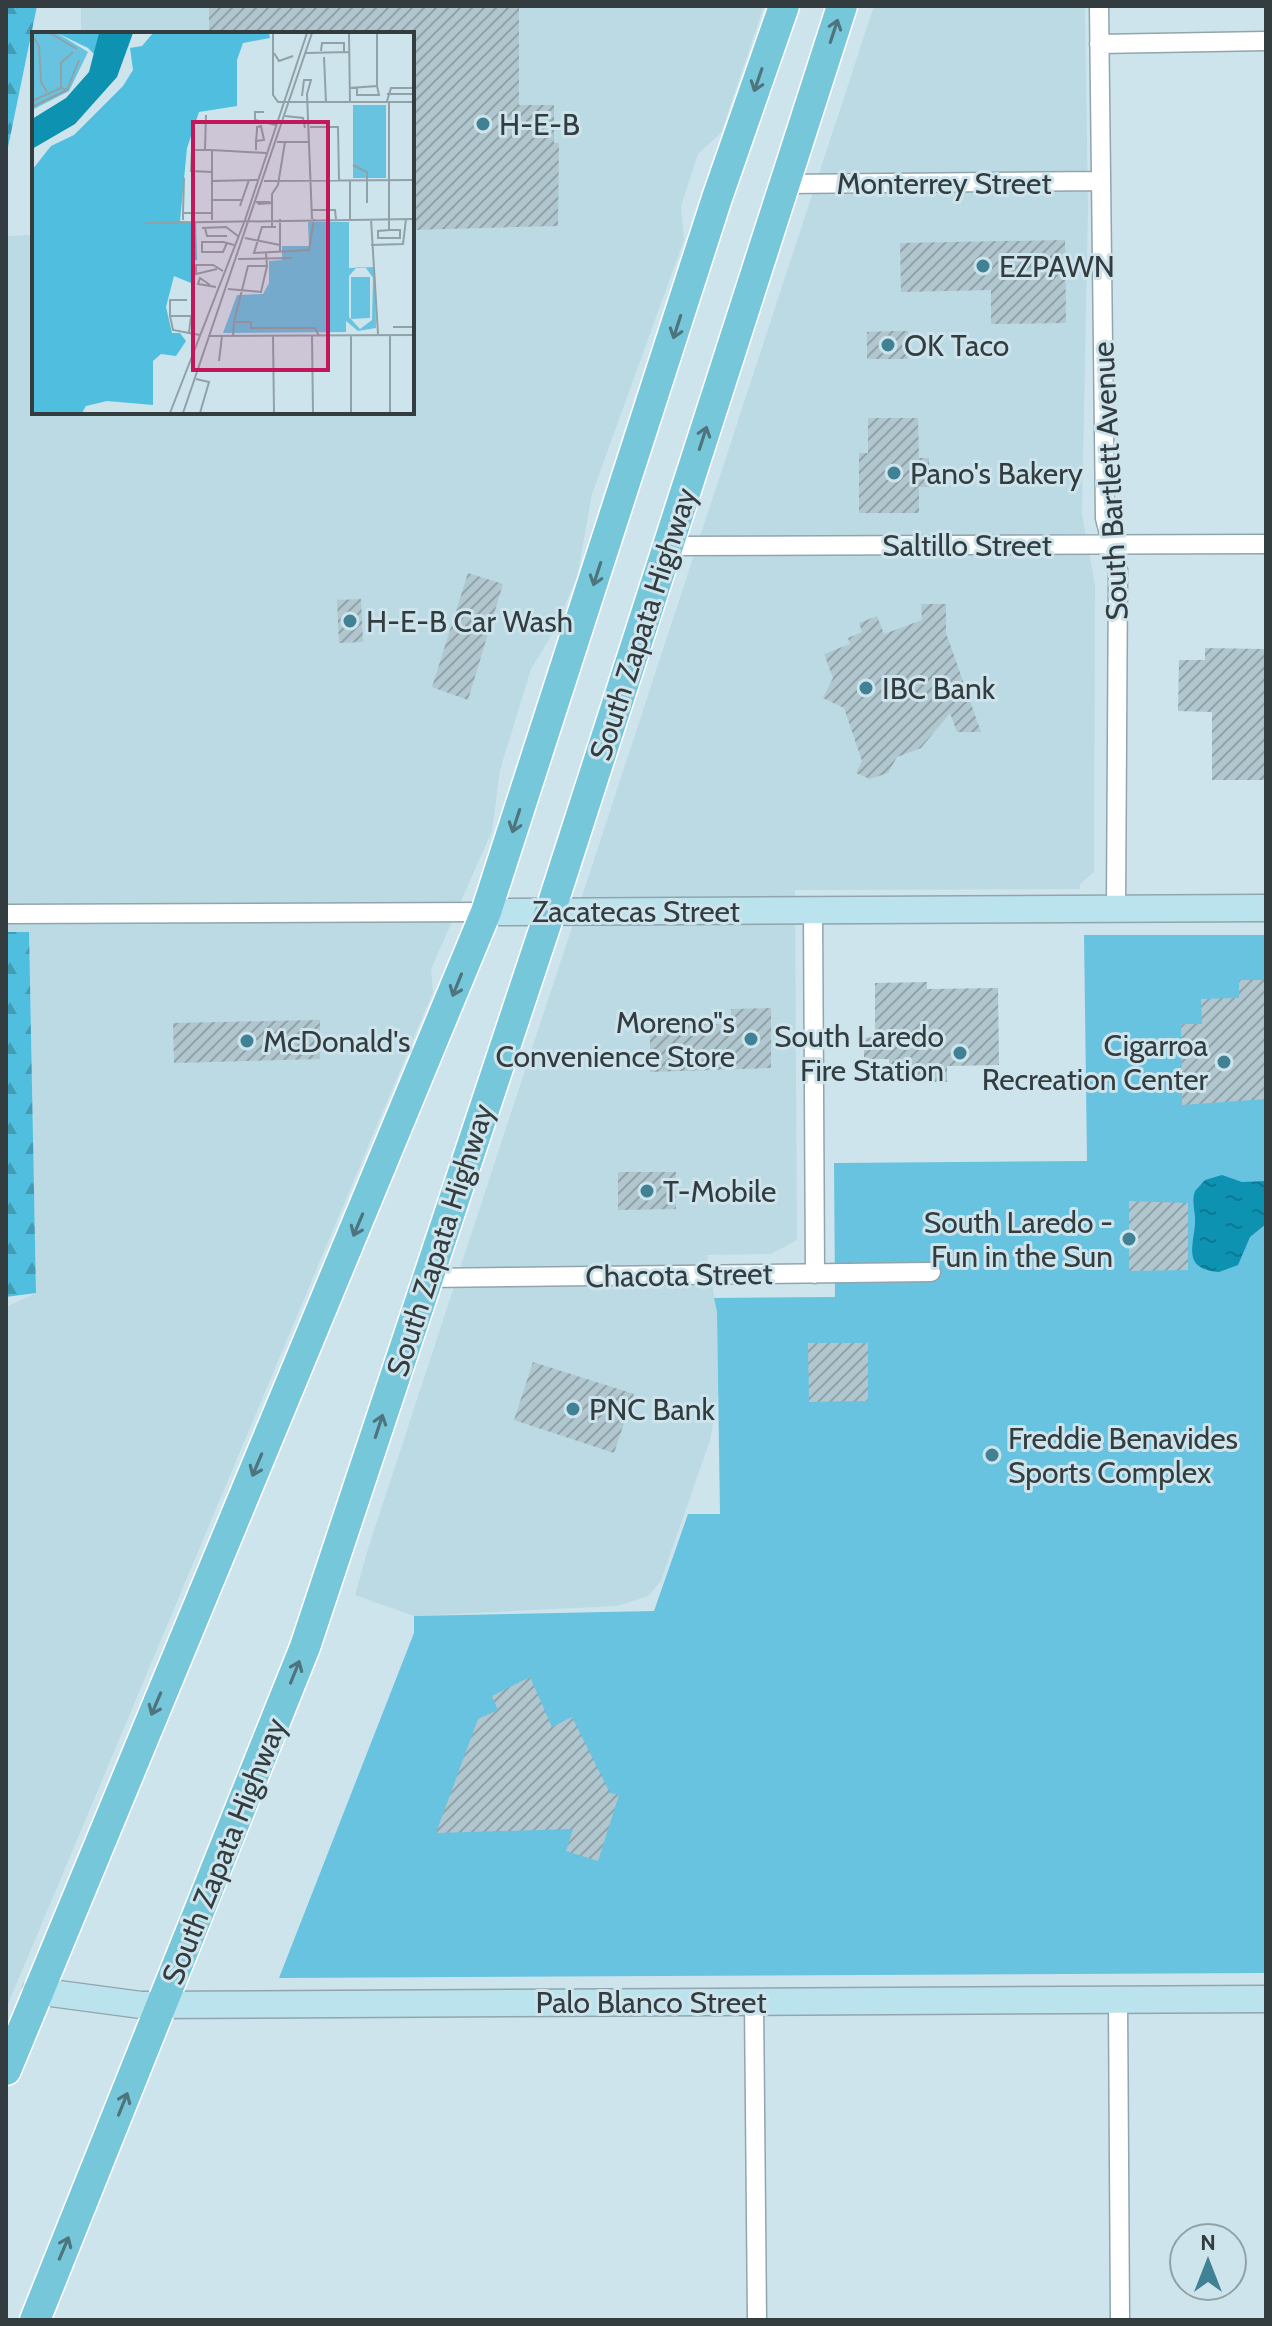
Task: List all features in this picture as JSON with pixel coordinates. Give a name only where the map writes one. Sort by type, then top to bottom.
[{"type":"main road","name":"South Zapata Highway","points":[[6,2070],[36,1991],[406,1112],[486,912],[717,198],[784,6]]},
{"type":"main road","name":"South Zapata Highway","points":[[35,2320],[305,1647],[550,912],[842,6]]},
{"type":"street","name":"South Bartlett Avenue","points":[[1099,6],[1105,518],[1118,570],[1116,909]]},
{"type":"street","points":[[1099,44],[1266,41]]},
{"type":"street","name":"Monterrey Street","points":[[786,184],[1101,181]]},
{"type":"street","name":"Saltillo Street","points":[[668,546],[1266,544]]},
{"type":"street","name":"Zacatecas Street","points":[[6,914],[1266,908]]},
{"type":"street","points":[[813,911],[815,1274]]},
{"type":"street","name":"Chacota Street","points":[[427,1278],[931,1272]]},
{"type":"street","name":"Palo Blanco Street","points":[[36,1991],[141,2005],[1266,1999]]},
{"type":"street","points":[[1118,2000],[1120,2320]]},
{"type":"street","points":[[754,2002],[757,2320]]},
{"type":"shaded area","points":[[81,6],[764,6],[721,133],[698,154],[681,206],[684,240],[592,494],[577,577],[554,631],[531,669],[500,770],[492,831],[431,969],[433,992],[6,2009],[6,1307],[36,1293],[28,932],[6,932],[6,236],[32,235],[32,414],[414,414],[414,32],[81,32]]},
{"type":"shaded area","points":[[874,6],[1085,6],[1088,210],[1082,514],[1095,585],[1094,872],[1080,884],[1080,889],[795,890],[797,1240],[771,1254],[707,1255],[717,1312],[718,1395],[710,1440],[661,1581],[648,1596],[617,1606],[414,1616],[355,1595],[368,1549]]},
{"type":"shaded area","name":"Freddie Benavides Sports Complex","points":[[1084,935],[1266,935],[1266,1973],[279,1978],[414,1633],[414,1616],[654,1611],[688,1514],[720,1514],[717,1312],[714,1298],[835,1297],[834,1163],[1087,1161]]},
{"type":"green space","points":[[6,6],[37,6],[6,157]]},
{"type":"green space","points":[[6,932],[29,932],[36,1293],[6,1297]]},
{"type":"water","points":[[1222,1175],[1242,1182],[1266,1181],[1266,1224],[1250,1237],[1238,1265],[1219,1272],[1200,1267],[1195,1262],[1192,1249],[1195,1220],[1193,1199],[1195,1191],[1205,1180]]},
{"type":"building","name":"H-E-B","points":[[209,6],[519,6],[519,105],[554,105],[554,143],[559,143],[558,226],[414,230],[414,32],[209,32]]},
{"type":"building","name":"EZPAWN","points":[[1065,240],[1066,323],[991,324],[991,290],[901,292],[900,243]]},
{"type":"building","name":"OK Taco","points":[[908,331],[908,359],[867,359],[867,332]]},
{"type":"building","name":"Pano's Bakery","points":[[868,418],[918,418],[919,458],[929,458],[929,487],[919,487],[919,513],[859,513],[859,453],[868,453]]},
{"type":"building","points":[[468,573],[503,584],[468,700],[432,687]]},
{"type":"building","name":"H-E-B Car Wash","points":[[361,599],[363,642],[339,643],[337,600]]},
{"type":"building","points":[[921,604],[946,604],[946,633],[981,732],[957,732],[950,713],[921,748],[897,757],[888,773],[870,779],[856,773],[862,761],[844,708],[823,698],[833,678],[824,654],[850,644],[848,638],[862,632],[859,623],[877,616],[884,634],[922,620]]},
{"type":"building","points":[[1205,648],[1266,649],[1266,780],[1212,780],[1212,712],[1178,711],[1179,660],[1205,660]]},
{"type":"building","name":"Cigarroa Recreation Center","points":[[1239,980],[1266,980],[1266,1099],[1182,1105],[1181,1024],[1202,1024],[1201,999],[1239,998]]},
{"type":"building","points":[[927,982],[927,989],[998,988],[999,1065],[947,1066],[947,1082],[889,1082],[889,1059],[864,1059],[864,1038],[875,1037],[875,983]]},
{"type":"building","points":[[771,1008],[771,1068],[650,1072],[650,1024],[731,1024],[731,1009]]},
{"type":"building","name":"McDonald's","points":[[320,1020],[320,1059],[174,1063],[173,1023]]},
{"type":"building","name":"T-Mobile","points":[[618,1172],[676,1172],[676,1209],[618,1210]]},
{"type":"building","points":[[1129,1201],[1188,1203],[1188,1270],[1129,1271]]},
{"type":"building","points":[[808,1343],[868,1343],[868,1401],[809,1402]]},
{"type":"building","name":"PNC Bank","points":[[533,1362],[634,1394],[614,1453],[514,1420]]},
{"type":"building","points":[[530,1677],[552,1727],[572,1717],[610,1793],[619,1795],[598,1861],[566,1851],[573,1829],[436,1833],[478,1719],[498,1710],[492,1696]]},
{"type":"place","name":"H-E-B","points":[[483,124]]},
{"type":"place","name":"EZPAWN","points":[[983,266]]},
{"type":"place","name":"OK Taco","points":[[888,345]]},
{"type":"place","name":"Pano's Bakery","points":[[894,473]]},
{"type":"place","name":"H-E-B Car Wash","points":[[350,621]]},
{"type":"place","name":"IBC Bank","points":[[866,688]]},
{"type":"place","name":"Moreno\"s Convenience Store","points":[[751,1039]]},
{"type":"place","name":"McDonald's","points":[[247,1041]]},
{"type":"place","name":"South Laredo Fire Station","points":[[960,1053]]},
{"type":"place","name":"Cigarroa Recreation Center","points":[[1224,1062]]},
{"type":"place","name":"T-Mobile","points":[[647,1191]]},
{"type":"place","name":"South Laredo - Fun in the Sun","points":[[1129,1239]]},
{"type":"place","name":"PNC Bank","points":[[573,1409]]},
{"type":"place","name":"Freddie Benavides Sports Complex","points":[[992,1455]]}]
